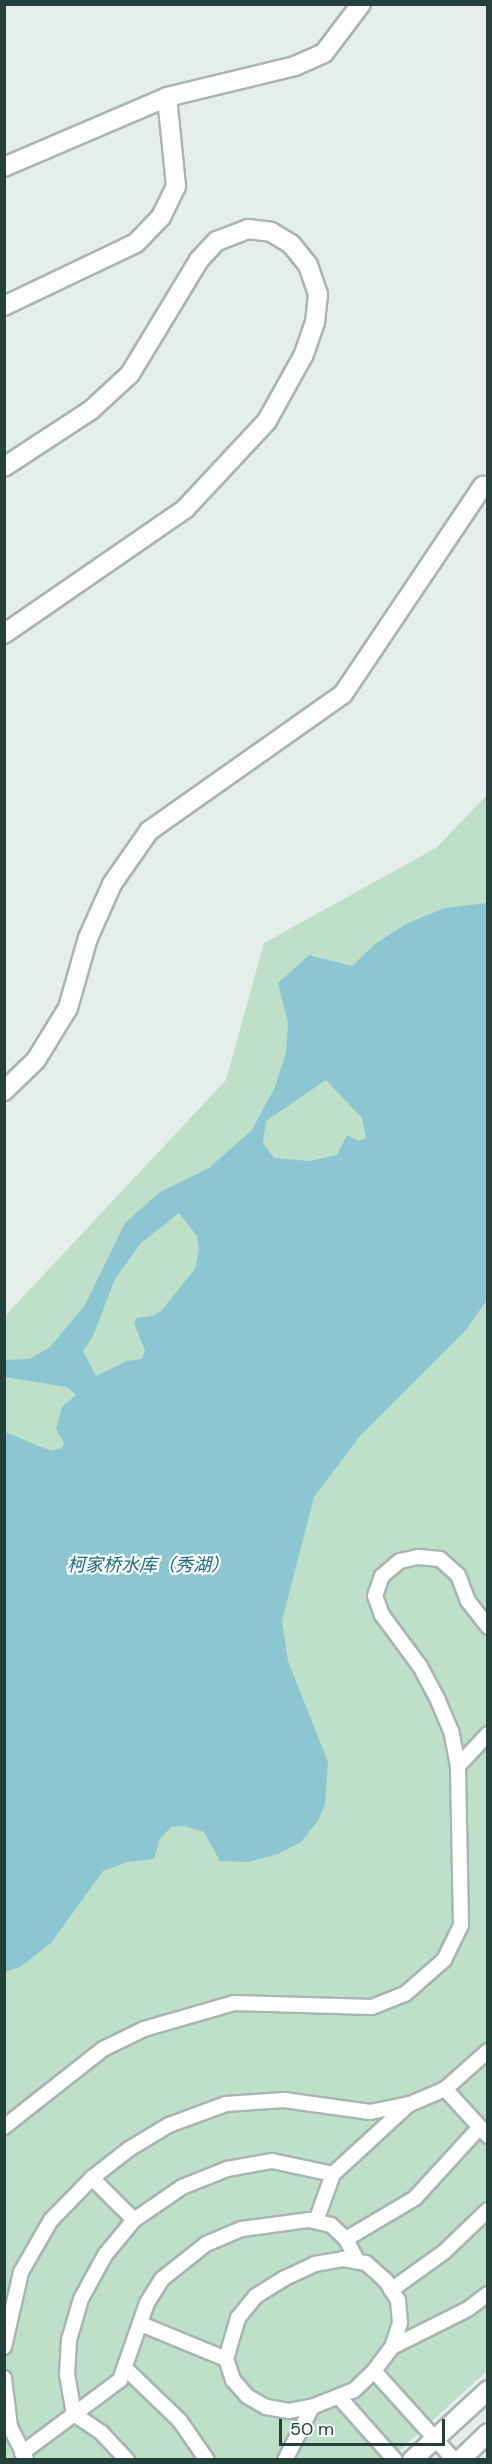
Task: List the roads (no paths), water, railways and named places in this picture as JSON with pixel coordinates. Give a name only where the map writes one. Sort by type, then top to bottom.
[{"type":"street","points":[[4,167],[167,97],[296,66],[324,53],[361,4]]},
{"type":"street","points":[[4,306],[136,243],[161,217],[176,186],[167,97]]},
{"type":"street","points":[[4,467],[91,410],[130,374],[200,260],[217,241],[248,229],[271,232],[291,244],[308,265],[318,294],[315,322],[303,356],[267,421],[185,509],[4,634]]},
{"type":"street","points":[[4,1091],[36,1060],[68,1008],[88,938],[112,884],[149,831],[343,694],[483,486]]},
{"type":"street","points":[[412,2460],[488,2390]]},
{"type":"street","points":[[460,2460],[488,2433]]},
{"type":"lane","points":[[4,2127],[103,2049],[184,2015],[234,2003],[372,2007],[405,1994],[444,1960],[461,1925],[458,1766],[451,1731],[438,1700],[419,1665],[382,1615],[375,1596],[382,1576],[400,1561],[418,1557],[441,1559],[458,1575],[468,1601],[488,1627]]},
{"type":"lane","points":[[458,1766],[488,1734]]},
{"type":"lane","points":[[4,2347],[21,2272],[51,2220],[92,2178],[129,2149],[170,2125],[226,2104],[284,2100],[370,2112],[410,2104],[445,2089],[488,2051]]},
{"type":"lane","points":[[346,2239],[415,2198],[483,2132],[445,2089]]},
{"type":"lane","points":[[316,2221],[333,2174],[410,2104]]},
{"type":"lane","points":[[128,2460],[102,2433],[74,2414],[67,2376],[72,2330],[81,2300],[105,2255],[134,2220],[182,2187],[227,2169],[272,2161],[333,2174]]},
{"type":"lane","points":[[92,2178],[134,2220]]},
{"type":"lane","points":[[391,2290],[444,2252],[488,2210]]},
{"type":"lane","points":[[4,2378],[10,2427],[25,2456],[74,2414],[120,2380],[126,2369],[147,2302],[162,2279],[206,2244],[242,2229],[280,2221],[316,2221],[331,2225],[346,2239],[357,2261]]},
{"type":"lane","points":[[343,2259],[366,2263],[391,2290],[398,2300],[400,2324],[392,2347],[374,2371],[339,2397],[312,2407],[289,2411],[266,2407],[247,2396],[233,2380],[226,2360],[238,2318],[256,2296],[315,2264],[343,2259]]},
{"type":"lane","points":[[392,2347],[468,2309],[488,2294]]},
{"type":"lane","points":[[141,2324],[226,2360]]},
{"type":"lane","points":[[126,2369],[180,2421],[207,2460]]},
{"type":"lane","points":[[374,2371],[454,2460]]},
{"type":"lane","points":[[339,2397],[395,2460]]},
{"type":"lane","points":[[285,2460],[312,2407]]},
{"type":"water","name":"柯家桥水库（秀湖）","points":[[487,903],[487,1300],[465,1331],[360,1436],[314,1497],[282,1621],[288,1661],[328,1762],[325,1804],[318,1821],[301,1842],[278,1854],[248,1862],[220,1861],[204,1832],[184,1826],[171,1827],[160,1839],[154,1859],[128,1862],[103,1871],[51,1943],[20,1967],[5,1972],[5,1432],[51,1451],[62,1448],[64,1443],[56,1429],[62,1407],[76,1395],[67,1387],[5,1377],[5,1360],[29,1359],[49,1348],[85,1305],[125,1223],[160,1192],[209,1168],[252,1130],[275,1087],[286,1052],[288,1023],[278,983],[309,955],[352,966],[375,944],[406,924],[445,908]],"holes":[[[326,1080],[362,1118],[366,1138],[359,1141],[347,1135],[337,1155],[310,1161],[274,1158],[263,1143],[266,1121]],[[179,1213],[197,1236],[199,1249],[195,1269],[161,1311],[153,1316],[136,1318],[134,1323],[145,1351],[142,1359],[127,1361],[96,1376],[83,1351],[93,1336],[115,1279],[141,1243]]]}]
